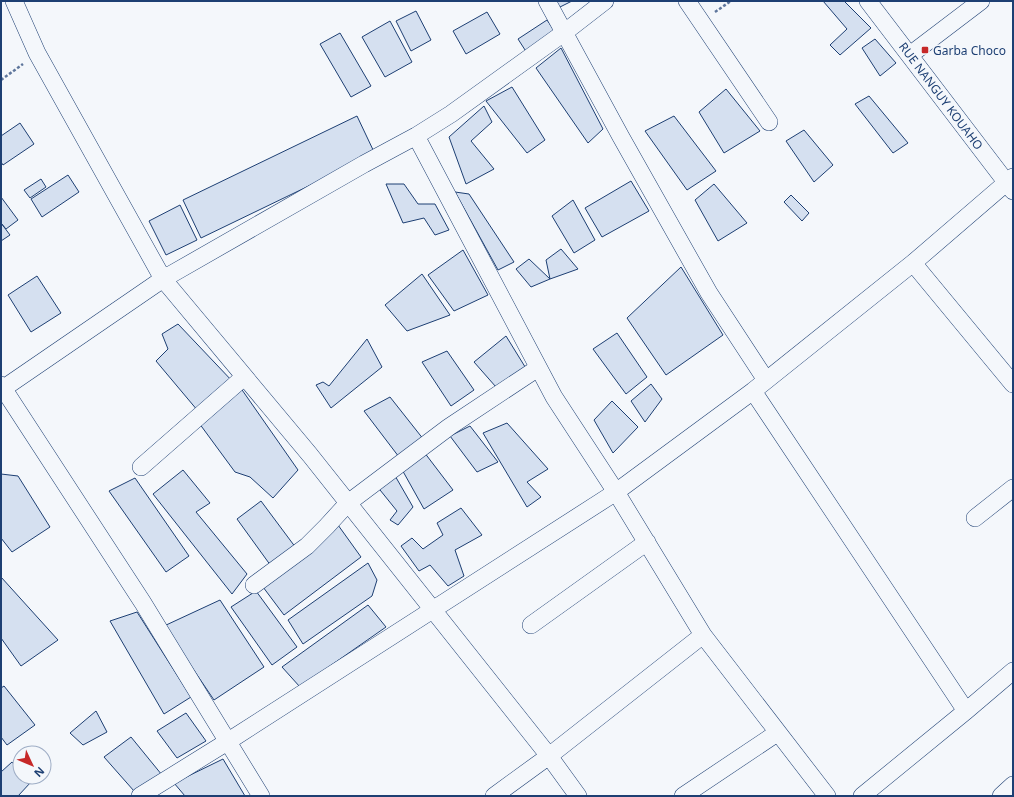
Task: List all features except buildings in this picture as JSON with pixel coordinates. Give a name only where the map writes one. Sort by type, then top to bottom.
[{"type":"street","points":[[14,1],[37,53],[163,279],[348,503],[549,756],[578,796]]},
{"type":"street","points":[[547,1],[621,138],[760,385],[966,711]]},
{"type":"street","points":[[260,796],[143,603],[2,388],[163,279],[364,164],[416,136],[451,114],[565,32],[605,1]]},
{"type":"street","points":[[687,1],[769,122]]},
{"type":"street","name":"RUE NANGUY KOUAHO","points":[[868,1],[1011,184]]},
{"type":"street","points":[[910,55],[981,1]]},
{"type":"street","points":[[416,136],[554,397],[616,492],[703,636],[827,796]]},
{"type":"street","points":[[140,796],[227,742],[616,492],[760,385],[1011,184]]},
{"type":"street","points":[[913,263],[1013,384]]},
{"type":"street","points":[[254,584],[307,546],[348,503],[449,427],[538,368]]},
{"type":"street","points":[[141,467],[244,377]]},
{"type":"street","points":[[975,518],[1013,488]]},
{"type":"street","points":[[531,624],[647,542]]},
{"type":"street","points":[[494,796],[549,756],[703,636]]},
{"type":"street","points":[[862,796],[1013,671]]},
{"type":"street","points":[[683,796],[777,733]]},
{"type":"street","points":[[1001,796],[1013,785]]},
{"type":"path","points":[[1,80],[37,53]]},
{"type":"place","name":"Garba Choco","points":[[925,50]]}]
